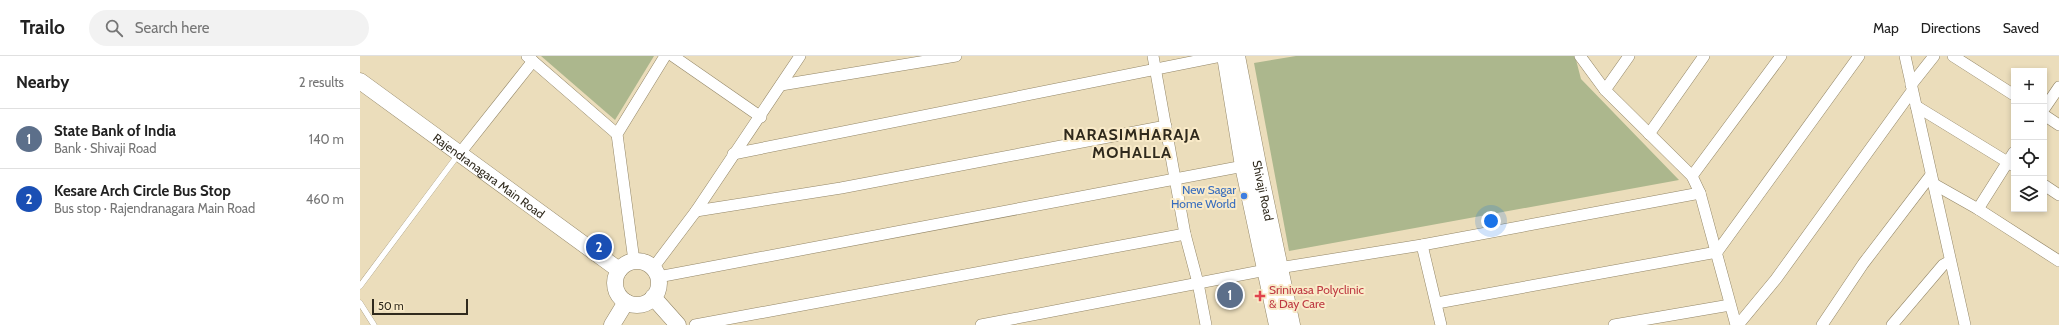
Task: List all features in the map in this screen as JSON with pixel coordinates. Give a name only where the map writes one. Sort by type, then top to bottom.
[{"type":"street","points":[[634,261],[617,134],[665,56]]},
{"type":"street","points":[[673,56],[761,117]]},
{"type":"street","points":[[656,272],[733,154],[761,117],[800,56]]},
{"type":"street","points":[[781,86],[956,56]]},
{"type":"street","points":[[1153,56],[1185,234],[1198,283],[1206,325]]},
{"type":"street","points":[[733,154],[1221,56]]},
{"type":"street","points":[[656,272],[1250,165],[1225,56]]},
{"type":"street","name":"Shivaji Road","points":[[1237,56],[1250,165],[1273,269],[1292,325]]},
{"type":"street","points":[[1580,56],[1605,90],[1692,176],[1700,193],[1730,305],[1737,325]]},
{"type":"street","points":[[1605,90],[1630,56]]},
{"type":"street","points":[[1649,134],[1704,56]]},
{"type":"street","points":[[1692,176],[1781,56]]},
{"type":"street","points":[[1437,303],[1717,252],[1859,56]]},
{"type":"street","points":[[1905,56],[1965,325]]},
{"type":"street","points":[[1737,325],[1776,279],[1934,56]]},
{"type":"street","points":[[1953,56],[2011,93]]},
{"type":"street","points":[[460,153],[530,59],[617,134]]},
{"type":"street","name":"Rajendranagara Main Road","points":[[360,80],[619,270]]},
{"type":"street","points":[[2047,105],[2059,87]]},
{"type":"street","points":[[1916,106],[2011,164],[1978,209]]},
{"type":"street","points":[[2047,117],[2059,125]]},
{"type":"street","points":[[696,211],[841,188],[1166,126]]},
{"type":"street","points":[[1932,179],[2059,261]]},
{"type":"street","points":[[1822,325],[1863,264],[1932,179]]},
{"type":"street","points":[[2047,187],[2059,195]]},
{"type":"street","points":[[981,325],[1273,269],[1422,245],[1700,193]]},
{"type":"street","points":[[695,325],[1185,234]]},
{"type":"street","points":[[1422,245],[1441,325]]},
{"type":"street","points":[[634,261],[644,262],[656,272],[659,284],[653,298],[640,304],[626,302],[617,291],[616,277],[619,270],[624,265],[634,261]]},
{"type":"street","points":[[1892,325],[1942,265],[1950,261]]},
{"type":"street","points":[[1273,269],[1277,325]]},
{"type":"street","points":[[653,298],[678,325]]},
{"type":"street","points":[[612,325],[626,302]]},
{"type":"street","points":[[1614,325],[1730,305]]},
{"type":"lane","points":[[360,286],[460,153]]},
{"type":"lane","points":[[360,303],[374,325]]},
{"type":"green space","points":[[541,56],[654,56],[615,120]]},
{"type":"green space","points":[[1296,56],[1575,56],[1581,79],[1679,180],[1289,251],[1254,63]]},
{"type":"place","name":"New Sagar Home World","points":[[1244,196]]},
{"type":"place","name":"Kesare Arch Circle Bus Stop","points":[[599,247]]},
{"type":"place","name":"State Bank of India","points":[[1230,295]]},
{"type":"place","name":"Srinivasa Polyclinic & Day Care","points":[[1260,296]]},
{"type":"district","name":"NARASIMHARAJA MOHALLA","points":[[1132,143]]}]
